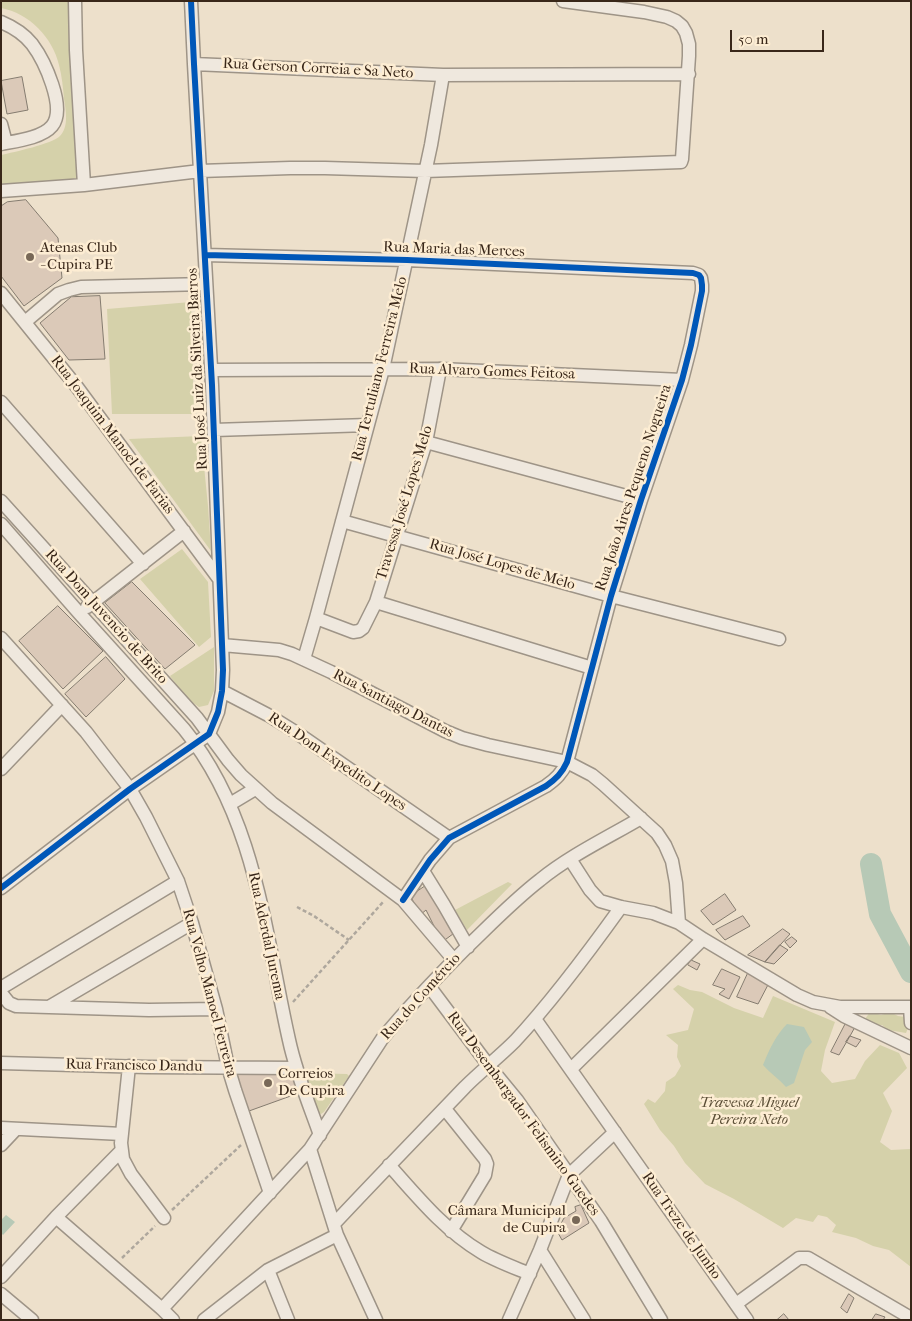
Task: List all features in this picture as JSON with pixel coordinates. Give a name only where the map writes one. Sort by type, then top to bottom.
[{"type":"street","points":[[75,1],[76,60],[84,185]]},
{"type":"street","name":"Rua José Luiz da Silveira Barros","points":[[192,1],[212,370],[223,670],[218,712],[209,734]]},
{"type":"street","points":[[1,191],[84,185],[200,172],[290,168],[425,172],[679,163],[682,159],[689,74],[689,44],[682,26],[667,17],[644,12],[563,1]]},
{"type":"street","points":[[637,1],[644,12]]},
{"type":"street","points":[[1,22],[14,27],[32,45],[43,62],[54,92],[57,109],[55,121],[47,130],[26,139],[4,143],[1,124]]},
{"type":"street","name":"Rua Gerson Correia e Sa Neto","points":[[194,64],[442,75],[689,74]]},
{"type":"street","name":"Rua Tertuliano Ferreira Melo","points":[[304,659],[383,369],[425,172],[442,75]]},
{"type":"street","name":"Rua Maria das Merces","points":[[205,255],[406,260],[693,273],[701,278]]},
{"type":"street","name":"Rua João Aires Pequeno Nogueira","points":[[567,762],[610,596],[682,380],[699,309],[701,278]]},
{"type":"street","points":[[25,322],[58,294],[81,287],[206,284]]},
{"type":"street","name":"Rua Joaquim Manoel de Farias","points":[[1,293],[77,387],[219,579]]},
{"type":"street","name":"Rua Alvaro Gomes Feitosa","points":[[212,370],[440,369],[682,380]]},
{"type":"street","name":"Travessa José Lopes Melo","points":[[316,618],[353,632],[359,631],[363,628],[376,602],[426,442],[440,369]]},
{"type":"street","points":[[1,402],[143,564]]},
{"type":"street","points":[[214,430],[368,425]]},
{"type":"street","points":[[426,442],[642,500]]},
{"type":"street","name":"Rua Dom Juvencio de Brito","points":[[1,500],[197,718],[228,760],[255,788],[272,804],[403,900],[454,960]]},
{"type":"street","name":"Rua José Lopes de Melo","points":[[342,521],[610,596],[779,639]]},
{"type":"street","name":"Rua Dom Juvencio de Brito","points":[[1,524],[196,744]]},
{"type":"street","points":[[79,613],[184,532]]},
{"type":"street","points":[[376,602],[592,668]]},
{"type":"street","name":"Rua Velho Manoel Ferreira","points":[[1,638],[86,732],[130,789],[178,882],[216,1009],[228,1067],[270,1193]]},
{"type":"street","name":"Rua Santiago Dantas","points":[[222,645],[279,650],[304,659],[446,732],[488,745],[567,762],[592,775],[657,833],[665,845],[672,861],[676,883],[679,923]]},
{"type":"street","name":"Rua Dom Expedito Lopes","points":[[222,691],[268,715],[296,733],[449,838]]},
{"type":"street","points":[[1,768],[62,705]]},
{"type":"street","points":[[1,888],[130,789],[209,734]]},
{"type":"street","name":"Rua Aderdal Jurema","points":[[196,744],[230,804],[245,846],[259,895],[289,1042],[296,1068],[320,1135]]},
{"type":"street","points":[[403,900],[449,838],[546,786],[561,774],[567,762]]},
{"type":"street","points":[[230,804],[255,788]]},
{"type":"street","name":"Rua do Comércio","points":[[162,1308],[310,1149],[382,1039],[454,960],[505,909],[540,879],[570,859],[641,818]]},
{"type":"street","points":[[570,859],[595,896],[600,900],[653,913],[679,923],[797,995],[813,1002],[827,1005],[856,1008],[910,1007],[911,1023]]},
{"type":"street","points":[[423,871],[468,947]]},
{"type":"street","points":[[1,988],[178,882]]},
{"type":"street","points":[[204,1320],[268,1270],[335,1230],[389,1165],[535,1019],[588,952],[621,906]]},
{"type":"street","points":[[49,1007],[192,924]]},
{"type":"street","points":[[571,1069],[704,939]]},
{"type":"street","name":"Rua Desembargador Felismino Guedes","points":[[429,986],[517,1100],[611,1236],[661,1320]]},
{"type":"street","points":[[1,993],[13,1006],[148,1010],[216,1009]]},
{"type":"street","points":[[827,1005],[844,1016],[911,1048]]},
{"type":"street","name":"Rua Treze de Junho","points":[[535,1019],[747,1320]]},
{"type":"street","name":"Rua Francisco Dandu","points":[[1,1063],[296,1068]]},
{"type":"street","points":[[128,1066],[121,1151],[131,1174],[164,1218]]},
{"type":"street","points":[[445,1109],[487,1164],[483,1180],[451,1231]]},
{"type":"street","points":[[1,1128],[122,1134]]},
{"type":"street","points":[[1,1145],[16,1129]]},
{"type":"street","points":[[509,1320],[540,1250],[569,1175],[615,1132]]},
{"type":"street","points":[[310,1149],[335,1230],[376,1320]]},
{"type":"street","points":[[1,1276],[56,1216],[121,1151]]},
{"type":"street","points":[[389,1165],[451,1231],[481,1252],[530,1274]]},
{"type":"street","points":[[56,1216],[174,1320]]},
{"type":"street","points":[[540,1250],[584,1320]]},
{"type":"street","points":[[736,1304],[795,1261],[804,1258],[813,1260],[911,1318]]},
{"type":"street","points":[[268,1270],[288,1320]]},
{"type":"street","points":[[1,1294],[32,1320]]},
{"type":"path","points":[[283,1013],[392,892]]},
{"type":"path","points":[[297,907],[314,916],[349,940]]},
{"type":"path","points":[[113,1266],[250,1136]]},
{"type":"green space","points":[[1,1],[70,1],[79,178],[1,188],[1,155],[56,139],[65,128],[66,119],[61,73],[51,45],[30,21],[21,15],[1,8]]},
{"type":"green space","points":[[191,302],[194,414],[112,414],[107,309]]},
{"type":"green space","points":[[201,436],[208,506],[211,551],[129,439]]},
{"type":"green space","points":[[182,549],[208,582],[211,637],[199,647],[140,579]]},
{"type":"green space","points":[[214,647],[214,691],[208,705],[199,707],[186,698],[170,676]]},
{"type":"green space","points":[[508,882],[512,884],[467,930],[455,910]]},
{"type":"green space","name":"Travessa Miguel Pereira Neto","points":[[678,985],[702,992],[734,1008],[763,1018],[773,996],[835,1022],[825,1050],[821,1071],[832,1083],[855,1079],[865,1061],[880,1045],[899,1053],[907,1068],[883,1093],[892,1111],[880,1142],[891,1150],[911,1149],[911,1267],[889,1250],[873,1246],[856,1238],[832,1232],[836,1225],[827,1217],[818,1215],[813,1222],[796,1218],[783,1228],[705,1184],[685,1163],[660,1130],[644,1104],[648,1099],[655,1103],[665,1091],[666,1082],[675,1076],[681,1066],[677,1057],[678,1045],[666,1035],[688,1030],[694,1009],[673,989]]},
{"type":"green space","points":[[870,1012],[881,1015],[890,1012],[905,1017],[910,1023],[906,1033],[888,1030],[882,1025],[872,1025],[865,1019]]},
{"type":"green space","points":[[303,1073],[347,1074],[349,1076],[321,1114],[316,1112]]},
{"type":"shaded area","points":[[787,1024],[804,1027],[812,1042],[805,1050],[794,1083],[786,1087],[763,1065],[773,1043]]},
{"type":"shaded area","points":[[6,1215],[15,1222],[3,1235],[1,1233],[1,1220]]},
{"type":"building","points":[[22,77],[28,110],[7,114],[1,81]]},
{"type":"building","name":"Atenas Club - Cupira PE","points":[[26,200],[58,238],[62,278],[24,306],[1,276],[1,206],[7,202]]},
{"type":"building","points":[[100,296],[105,359],[69,360],[40,323],[71,297]]},
{"type":"building","points":[[132,582],[195,645],[165,669],[105,603]]},
{"type":"building","points":[[58,606],[103,651],[63,689],[19,641]]},
{"type":"building","points":[[106,657],[125,679],[86,717],[65,694]]},
{"type":"building","points":[[427,885],[457,931],[442,942],[426,910],[420,915],[411,897]]},
{"type":"building","points":[[725,894],[736,910],[713,925],[701,911]]},
{"type":"building","points":[[743,916],[750,926],[725,940],[716,930]]},
{"type":"building","points":[[783,929],[790,934],[765,962],[748,955]]},
{"type":"building","points":[[792,937],[797,941],[790,948],[785,942]]},
{"type":"building","points":[[780,945],[788,950],[774,964],[765,962]]},
{"type":"building","points":[[691,960],[700,964],[697,970],[688,965]]},
{"type":"building","points":[[722,969],[740,977],[729,999],[719,994],[725,989],[713,985]]},
{"type":"building","points":[[749,971],[770,981],[758,1004],[737,997]]},
{"type":"building","points":[[846,1023],[855,1027],[839,1055],[831,1052]]},
{"type":"building","points":[[850,1036],[861,1040],[856,1047],[846,1042]]},
{"type":"building","name":"Correios De Cupira","points":[[236,1072],[293,1073],[299,1093],[249,1111]]},
{"type":"building","name":"Câmara Municipal de Cupira","points":[[581,1205],[589,1223],[562,1240],[557,1231],[564,1218],[576,1211],[575,1207]]},
{"type":"building","points":[[849,1294],[854,1298],[847,1313],[841,1308]]},
{"type":"building","points":[[784,1314],[789,1320],[777,1320]]},
{"type":"building","points":[[876,1314],[885,1317],[883,1320],[872,1320]]},
{"type":"waterway","points":[[871,864],[880,914],[911,972]]},
{"type":"cycle path","points":[[1,888],[130,789],[209,734],[218,712],[223,670],[212,385],[191,1]]},
{"type":"cycle path","points":[[205,255],[407,260],[693,273],[701,278],[702,291],[682,380],[611,596],[567,762],[558,776],[546,786],[449,838],[430,860],[403,900]]},
{"type":"place","name":"Atenas Club - Cupira PE","points":[[30,257]]},
{"type":"place","name":"Correios De Cupira","points":[[268,1083]]},
{"type":"place","name":"Câmara Municipal de Cupira","points":[[576,1220]]}]
